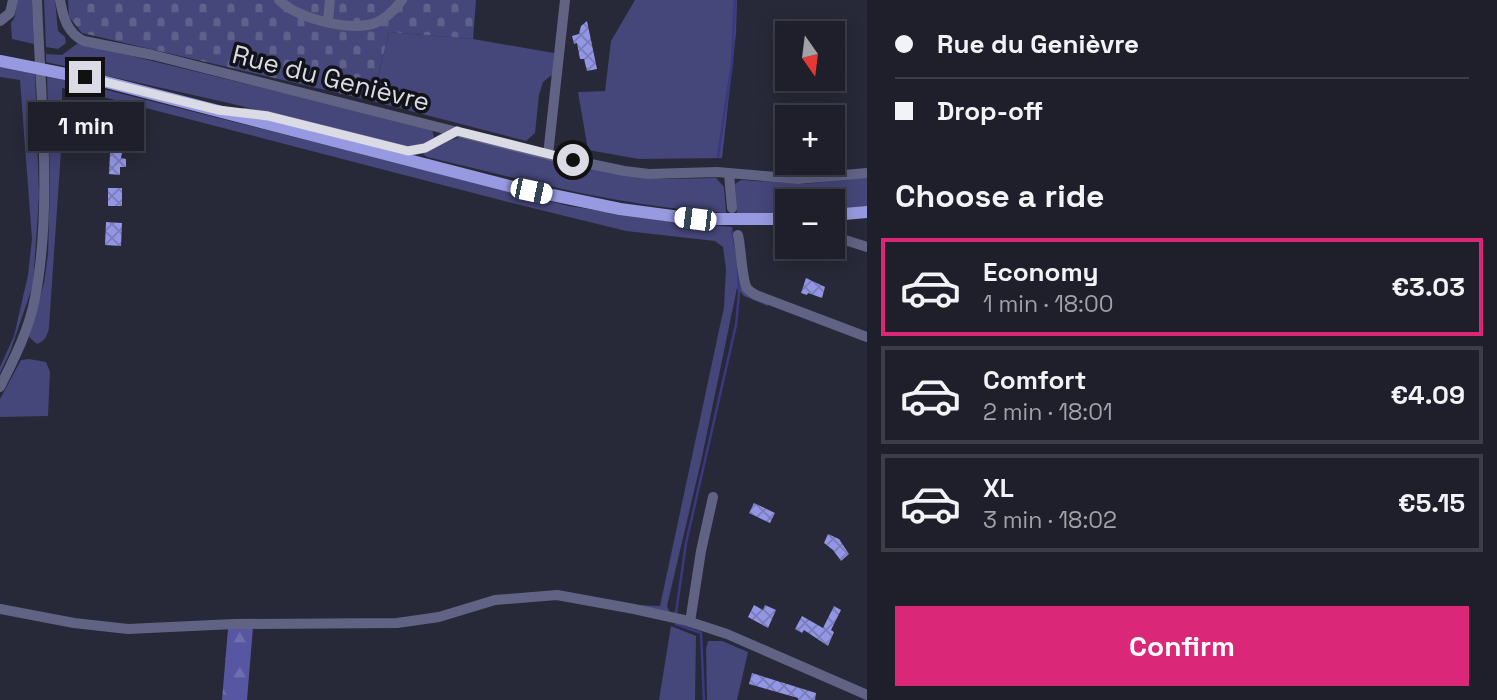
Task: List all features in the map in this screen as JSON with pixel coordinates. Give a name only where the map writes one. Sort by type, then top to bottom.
[{"type":"main road","points":[[0,61],[106,82],[509,186],[620,209],[695,219],[775,219]]},
{"type":"main road","points":[[845,214],[867,212]]},
{"type":"street","points":[[0,21],[10,13],[13,0]]},
{"type":"street","points":[[0,387],[20,347],[35,300],[42,255],[43,189],[37,0]]},
{"type":"street","name":"Rue du Genièvre","points":[[60,0],[68,28],[84,41],[153,55],[548,155],[649,174],[729,174],[798,179],[867,173]]},
{"type":"street","points":[[279,0],[302,16],[368,25],[395,10],[402,0]]},
{"type":"street","points":[[328,21],[330,0]]},
{"type":"street","points":[[548,155],[565,0]]},
{"type":"street","points":[[218,110],[268,116],[408,151],[425,148],[457,131]]},
{"type":"street","points":[[729,174],[732,208]]},
{"type":"street","points":[[738,234],[748,290],[867,337]]},
{"type":"street","points":[[845,240],[867,247]]},
{"type":"street","points":[[687,621],[713,498]]},
{"type":"street","points":[[0,609],[74,623],[128,629],[234,624],[397,622],[439,617],[495,600],[557,595],[583,598],[687,621],[727,634],[867,695]]},
{"type":"green space","points":[[17,0],[32,0],[34,44],[12,39],[11,23],[15,17]]},
{"type":"green space","points":[[44,0],[55,0],[58,31],[65,37],[66,43],[58,49],[46,47]]},
{"type":"green space","points":[[68,0],[476,0],[473,39],[389,32],[372,101],[82,33],[69,17]]},
{"type":"green space","points":[[635,0],[737,0],[736,33],[722,158],[639,159],[588,150],[578,92],[605,91],[611,41]]},
{"type":"green space","points":[[389,32],[473,39],[554,53],[553,74],[543,82],[539,95],[535,133],[526,141],[372,101]]},
{"type":"green space","points":[[78,43],[432,129],[434,137],[426,144],[406,148],[233,104],[46,62],[46,54],[62,55]]},
{"type":"green space","points":[[0,66],[35,73],[39,196],[33,285],[10,352],[0,373],[0,367],[14,336],[28,275],[32,239],[20,80],[0,77]]},
{"type":"green space","points":[[47,75],[569,206],[672,222],[732,227],[741,282],[768,306],[744,296],[737,288],[702,457],[667,606],[674,614],[638,605],[660,606],[724,307],[726,269],[723,247],[715,241],[626,231],[62,88],[62,126],[65,134],[62,136],[49,327],[46,337],[37,344],[29,337],[44,283],[48,254],[50,180]]},
{"type":"green space","points":[[459,138],[634,177],[716,178],[724,187],[726,213],[649,205],[575,192],[423,154]]},
{"type":"green space","points":[[867,177],[867,206],[845,209],[845,189],[775,189],[775,213],[737,214],[735,184],[741,180],[804,184]]},
{"type":"green space","points":[[21,360],[46,362],[50,372],[48,416],[0,417],[0,399]]},
{"type":"green space","points":[[671,626],[696,636],[695,700],[659,700]]},
{"type":"green space","points":[[253,627],[247,700],[222,700],[228,629]]},
{"type":"green space","points":[[708,641],[722,641],[748,652],[737,700],[707,700]]},
{"type":"building","points":[[587,21],[597,69],[587,71],[572,36],[579,34],[581,26]]},
{"type":"building","points":[[110,153],[122,153],[121,158],[126,159],[126,167],[120,167],[120,175],[109,174]]},
{"type":"building","points":[[108,188],[122,188],[122,206],[108,206]]},
{"type":"building","points":[[106,222],[122,223],[121,246],[105,245]]},
{"type":"building","points":[[806,278],[825,287],[822,298],[801,293]]},
{"type":"building","points":[[754,503],[775,513],[770,523],[749,513]]},
{"type":"building","points":[[828,534],[839,539],[849,554],[841,561],[824,543]]},
{"type":"building","points":[[754,605],[763,610],[765,605],[776,610],[768,628],[748,617]]},
{"type":"building","points":[[834,606],[841,610],[831,630],[834,632],[828,646],[804,630],[802,633],[795,629],[802,616],[823,628]]},
{"type":"building","points":[[752,673],[816,693],[815,700],[798,700],[749,684]]},
{"type":"waterway","points":[[718,156],[732,63],[735,0]]},
{"type":"waterway","points":[[732,231],[735,245]]},
{"type":"waterway","points":[[676,613],[686,543],[736,325],[738,269]]},
{"type":"waterway","points":[[676,624],[701,633],[704,700]]},
{"type":"route","points":[[85,77],[218,110],[268,116],[408,151],[425,148],[457,131],[573,160]]}]
